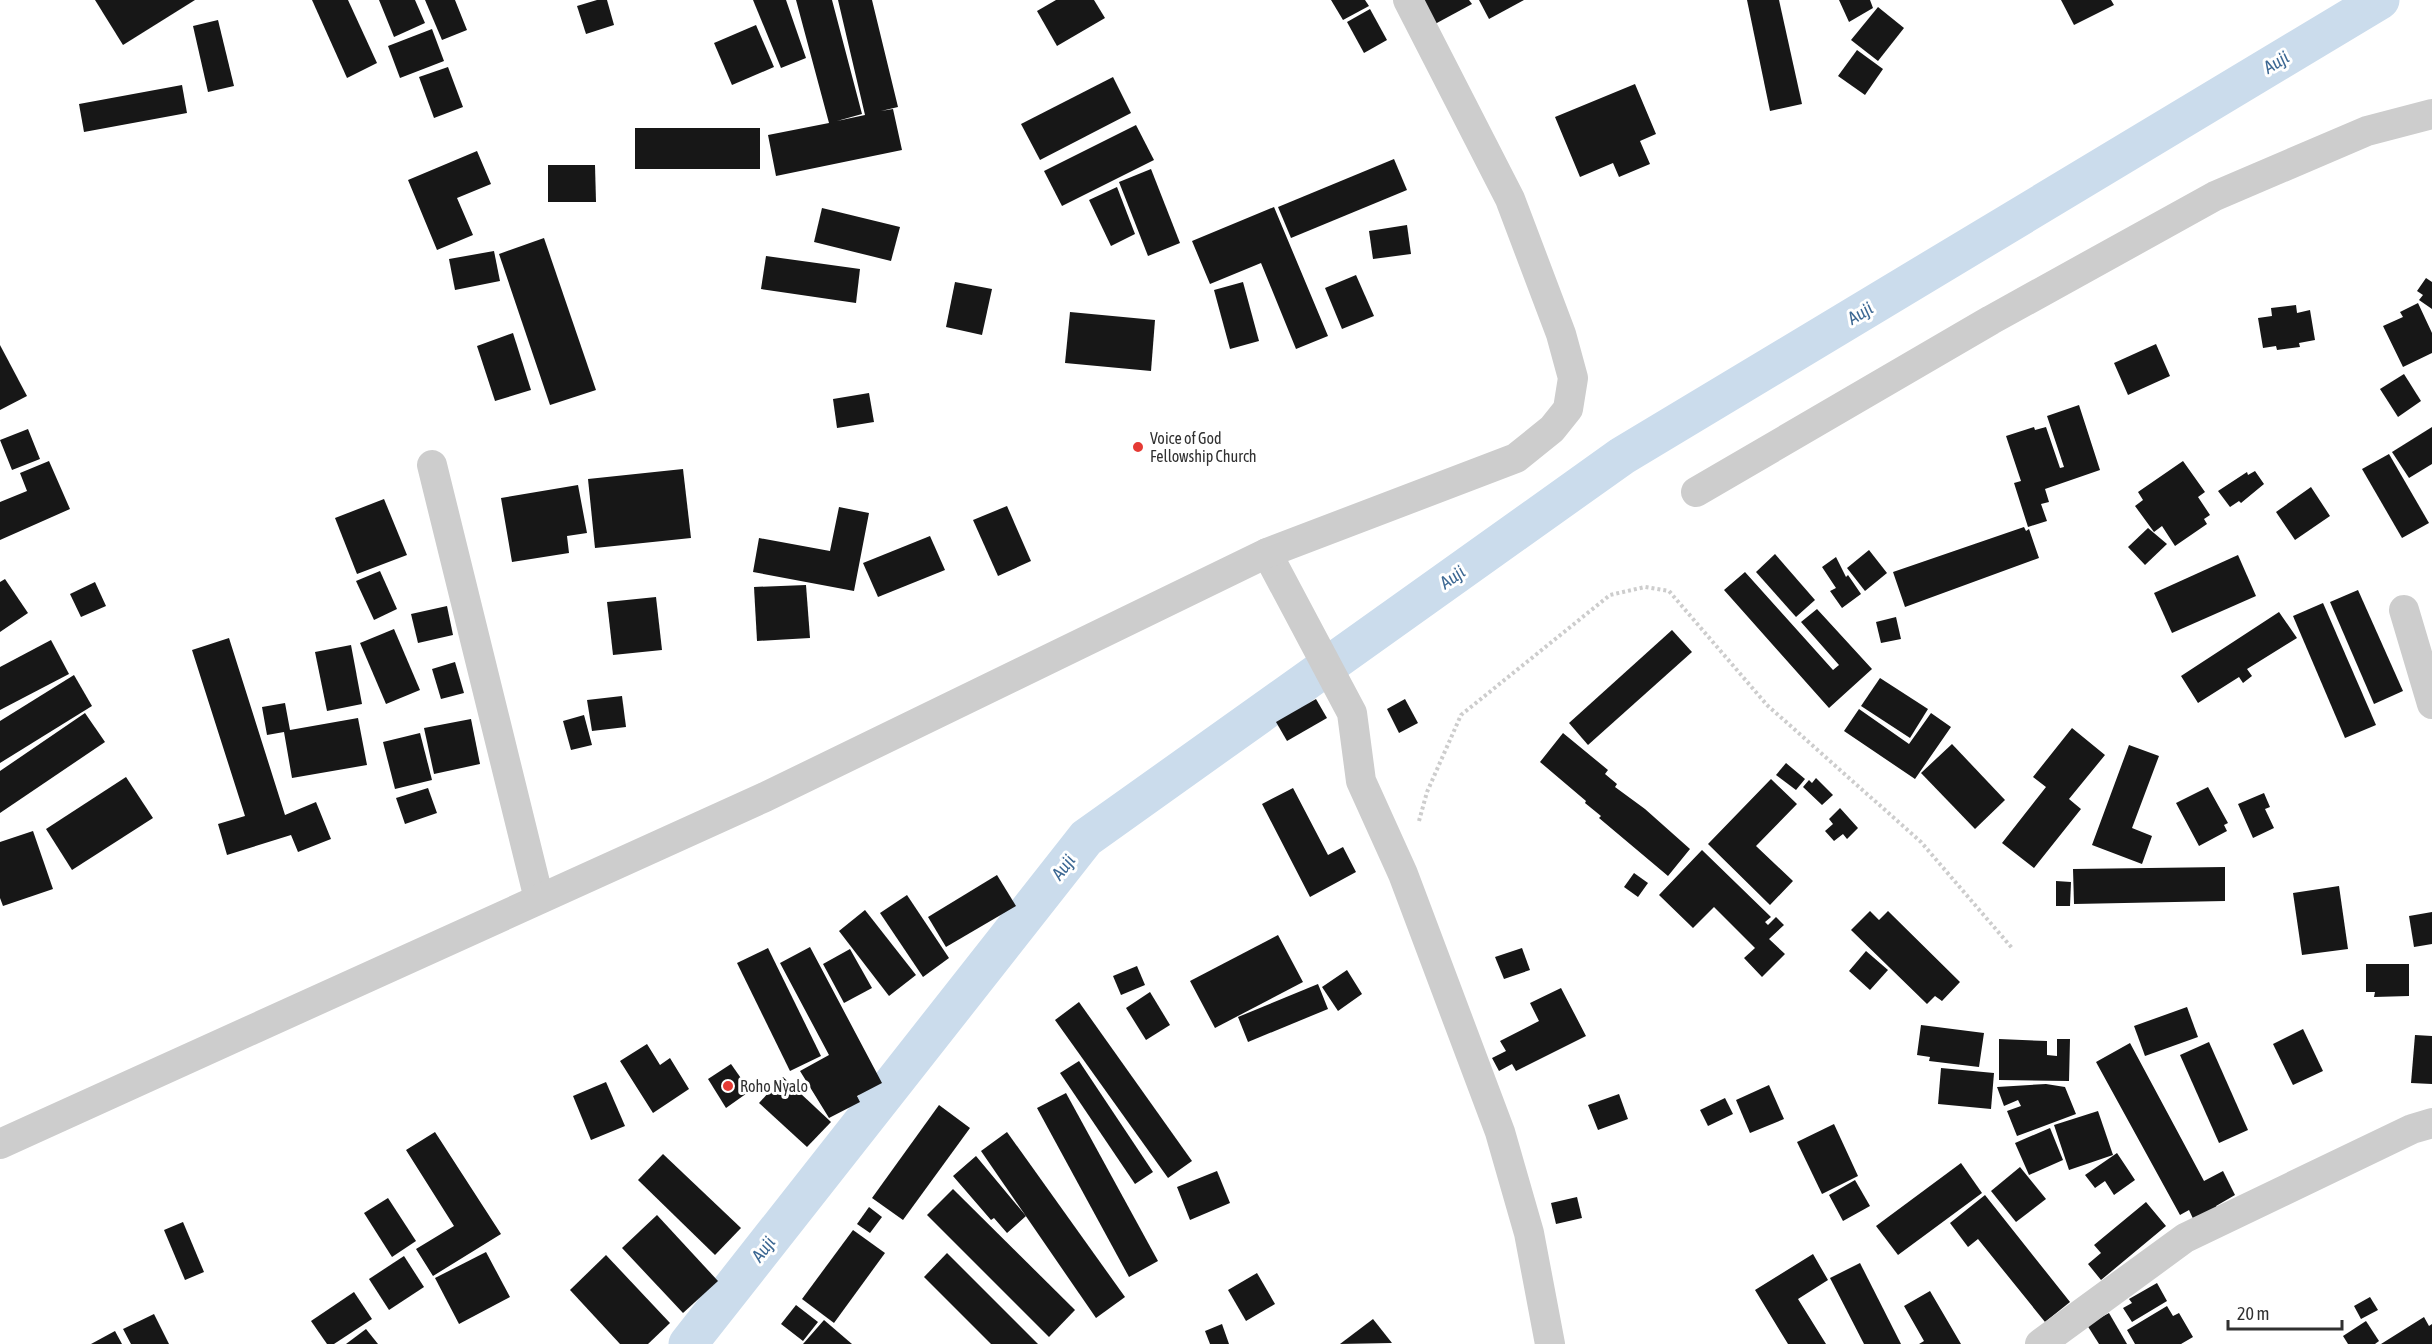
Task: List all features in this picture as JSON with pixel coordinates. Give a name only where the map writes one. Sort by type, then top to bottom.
[{"type":"street","points":[[0,1144],[765,797],[1267,553],[1516,458],[1552,429],[1568,409],[1573,378],[1561,334],[1510,199],[1408,0]]},
{"type":"street","points":[[1696,492],[1991,320],[2215,196],[2367,131],[2432,114]]},
{"type":"street","points":[[432,465],[538,899]]},
{"type":"street","points":[[1267,553],[1352,713],[1361,781],[1403,873],[1500,1132],[1529,1233],[1550,1344]]},
{"type":"street","points":[[2404,610],[2432,704]]},
{"type":"street","points":[[2040,1344],[2185,1238],[2412,1130],[2432,1123]]},
{"type":"path","points":[[1418,822],[1427,792],[1461,715],[1610,595],[1645,587],[1668,591],[1767,705],[1921,842],[2012,948]]},
{"type":"building","points":[[95,0],[195,0],[123,45]]},
{"type":"building","points":[[312,0],[348,0],[377,63],[347,78]]},
{"type":"building","points":[[379,0],[415,0],[425,23],[394,37]]},
{"type":"building","points":[[425,0],[455,0],[467,30],[442,40]]},
{"type":"building","points":[[597,0],[607,0],[614,25],[586,34],[577,6]]},
{"type":"building","points":[[753,0],[786,0],[806,58],[781,68]]},
{"type":"building","points":[[796,0],[832,0],[862,114],[837,121],[865,115],[838,0],[872,0],[898,107],[881,111],[893,109],[902,150],[776,176],[768,135],[829,123]]},
{"type":"building","points":[[1056,0],[1094,0],[1105,18],[1057,46],[1037,11]]},
{"type":"building","points":[[1331,0],[1365,0],[1369,6],[1343,20]]},
{"type":"building","points":[[1422,0],[1469,0],[1472,4],[1435,24]]},
{"type":"building","points":[[1479,0],[1524,0],[1489,19]]},
{"type":"building","points":[[1747,0],[1779,0],[1802,104],[1770,111]]},
{"type":"building","points":[[1839,0],[1870,0],[1873,8],[1849,22]]},
{"type":"building","points":[[2061,0],[2111,0],[2114,5],[2074,25]]},
{"type":"building","points":[[1878,7],[1904,28],[1878,61],[1851,40]]},
{"type":"building","points":[[1370,9],[1387,40],[1364,53],[1347,22]]},
{"type":"building","points":[[218,20],[234,86],[208,92],[193,26]]},
{"type":"building","points":[[756,25],[774,67],[732,85],[714,43]]},
{"type":"building","points":[[432,29],[444,61],[400,78],[388,46]]},
{"type":"building","points":[[1857,50],[1883,69],[1865,95],[1838,76]]},
{"type":"building","points":[[448,67],[463,107],[434,118],[419,77]]},
{"type":"building","points":[[1113,77],[1131,113],[1040,160],[1021,124]]},
{"type":"building","points":[[1635,84],[1656,134],[1640,141],[1650,164],[1619,177],[1613,163],[1580,177],[1555,117]]},
{"type":"building","points":[[182,85],[187,113],[84,132],[79,104]]},
{"type":"building","points":[[1136,125],[1154,160],[1062,206],[1044,171]]},
{"type":"building","points":[[635,128],[760,128],[760,169],[635,169]]},
{"type":"building","points":[[477,151],[491,184],[457,198],[473,235],[437,250],[408,180]]},
{"type":"building","points":[[1394,159],[1407,190],[1291,238],[1278,207]]},
{"type":"building","points":[[548,165],[595,165],[596,202],[548,202]]},
{"type":"building","points":[[1151,169],[1180,243],[1148,256],[1119,182]]},
{"type":"building","points":[[1117,187],[1135,234],[1111,246],[1089,200]]},
{"type":"building","points":[[1274,207],[1328,336],[1296,349],[1261,263],[1210,284],[1192,241]]},
{"type":"building","points":[[822,208],[900,227],[891,261],[814,242]]},
{"type":"building","points":[[1407,225],[1411,254],[1373,259],[1369,231]]},
{"type":"building","points":[[544,238],[596,390],[550,405],[499,254]]},
{"type":"building","points":[[494,251],[500,281],[455,290],[449,259]]},
{"type":"building","points":[[766,256],[860,269],[856,303],[761,289]]},
{"type":"building","points":[[1356,275],[1374,316],[1342,329],[1325,288]]},
{"type":"building","points":[[2426,278],[2432,282],[2432,309],[2419,300],[2423,295],[2417,291]]},
{"type":"building","points":[[955,282],[992,289],[982,335],[946,327]]},
{"type":"building","points":[[1243,282],[1259,341],[1230,349],[1214,290]]},
{"type":"building","points":[[2418,303],[2432,333],[2432,353],[2403,367],[2383,326],[2403,317],[2400,312]]},
{"type":"building","points":[[2296,305],[2297,313],[2310,310],[2315,340],[2299,343],[2300,347],[2277,350],[2276,346],[2263,348],[2258,318],[2272,316],[2271,308]]},
{"type":"building","points":[[1070,312],[1155,320],[1151,371],[1065,363]]},
{"type":"building","points":[[513,333],[531,390],[495,401],[477,346]]},
{"type":"building","points":[[2156,344],[2170,376],[2128,395],[2114,363]]},
{"type":"building","points":[[0,345],[27,396],[0,410]]},
{"type":"building","points":[[2404,374],[2421,401],[2398,417],[2380,389]]},
{"type":"building","points":[[869,393],[874,422],[837,428],[833,399]]},
{"type":"building","points":[[2079,405],[2100,470],[2045,489],[2049,502],[2041,504],[2047,521],[2028,527],[2014,483],[2021,481],[2006,436],[2034,427],[2035,430],[2046,427],[2060,468],[2064,467],[2047,416]]},
{"type":"building","points":[[2432,427],[2432,464],[2409,478],[2392,452]]},
{"type":"building","points":[[28,429],[40,459],[12,470],[0,440]]},
{"type":"building","points":[[2389,454],[2429,523],[2402,538],[2362,469]]},
{"type":"building","points":[[49,461],[70,509],[0,540],[0,502],[27,491],[20,473]]},
{"type":"building","points":[[2183,461],[2205,492],[2198,497],[2210,515],[2204,519],[2207,524],[2175,546],[2162,526],[2154,532],[2135,506],[2143,500],[2138,492]]},
{"type":"building","points":[[683,469],[691,538],[595,548],[588,479]]},
{"type":"building","points":[[2255,471],[2264,484],[2241,503],[2239,501],[2230,507],[2218,491],[2247,472],[2248,475]]},
{"type":"building","points":[[578,485],[587,533],[567,536],[569,553],[512,562],[501,498]]},
{"type":"building","points":[[2311,487],[2330,516],[2295,540],[2276,512]]},
{"type":"building","points":[[384,499],[407,555],[357,574],[335,518]]},
{"type":"building","points":[[1007,506],[1031,561],[998,576],[973,520]]},
{"type":"building","points":[[839,507],[869,513],[854,591],[753,572],[759,538],[830,551]]},
{"type":"building","points":[[2024,527],[2026,531],[2029,529],[2039,558],[1905,607],[1893,572]]},
{"type":"building","points":[[2148,528],[2167,544],[2145,565],[2128,547]]},
{"type":"building","points":[[930,536],[945,570],[878,597],[863,563]]},
{"type":"building","points":[[1869,550],[1887,573],[1865,591],[1847,568]]},
{"type":"building","points":[[1775,554],[1815,600],[1796,617],[1756,572]]},
{"type":"building","points":[[2238,555],[2256,596],[2172,633],[2154,593]]},
{"type":"building","points":[[1836,557],[1846,577],[1848,575],[1861,594],[1842,608],[1830,591],[1836,588],[1822,567]]},
{"type":"building","points":[[380,571],[397,609],[374,620],[356,581]]},
{"type":"building","points":[[1745,572],[1833,670],[1839,665],[1801,622],[1817,609],[1872,669],[1829,708],[1724,590]]},
{"type":"building","points":[[5,579],[28,613],[0,632],[0,582]]},
{"type":"building","points":[[95,582],[106,606],[81,617],[70,594]]},
{"type":"building","points":[[806,585],[810,638],[757,641],[754,587]]},
{"type":"building","points":[[2358,590],[2403,691],[2374,704],[2330,602]]},
{"type":"building","points":[[656,597],[662,650],[613,655],[607,602]]},
{"type":"building","points":[[2323,603],[2376,725],[2345,738],[2293,616]]},
{"type":"building","points":[[447,606],[453,635],[418,643],[411,614]]},
{"type":"building","points":[[2279,612],[2297,638],[2247,669],[2252,676],[2243,683],[2239,677],[2198,703],[2181,676]]},
{"type":"building","points":[[1896,617],[1901,639],[1881,643],[1876,622]]},
{"type":"building","points":[[394,629],[420,690],[386,704],[360,643]]},
{"type":"building","points":[[1672,630],[1692,652],[1588,745],[1569,723]]},
{"type":"building","points":[[229,638],[285,815],[316,802],[331,839],[298,852],[291,835],[227,855],[218,824],[245,816],[192,650]]},
{"type":"building","points":[[51,640],[69,674],[0,710],[0,667]]},
{"type":"building","points":[[351,645],[362,704],[327,711],[315,652]]},
{"type":"building","points":[[455,662],[464,693],[441,699],[432,669]]},
{"type":"building","points":[[74,675],[92,706],[0,763],[0,721]]},
{"type":"building","points":[[1880,678],[1928,709],[1910,738],[1861,706]]},
{"type":"building","points":[[622,696],[626,727],[592,731],[587,700]]},
{"type":"building","points":[[1316,699],[1327,718],[1287,741],[1276,722]]},
{"type":"building","points":[[1405,699],[1418,723],[1399,733],[1387,709]]},
{"type":"building","points":[[285,703],[290,730],[358,718],[367,765],[292,778],[284,732],[267,735],[262,707]]},
{"type":"building","points":[[1859,709],[1909,744],[1931,713],[1951,727],[1915,779],[1844,731]]},
{"type":"building","points":[[85,713],[105,742],[0,813],[0,771]]},
{"type":"building","points":[[584,715],[592,745],[571,750],[563,721]]},
{"type":"building","points":[[471,719],[480,764],[434,774],[424,728]]},
{"type":"building","points":[[2072,728],[2105,755],[2069,799],[2081,809],[2034,868],[2002,843],[2046,787],[2033,777]]},
{"type":"building","points":[[420,733],[432,780],[395,789],[383,742]]},
{"type":"building","points":[[1563,733],[1608,770],[1605,774],[1617,784],[1615,787],[1645,809],[1690,849],[1668,876],[1599,818],[1601,816],[1585,803],[1586,801],[1540,762]]},
{"type":"building","points":[[1952,744],[2005,800],[1975,829],[1921,773]]},
{"type":"building","points":[[2129,745],[2159,756],[2132,828],[2152,836],[2142,864],[2092,845]]},
{"type":"building","points":[[1786,763],[1805,779],[1796,790],[1776,775]]},
{"type":"building","points":[[126,777],[153,818],[72,870],[46,829]]},
{"type":"building","points":[[1816,778],[1833,795],[1822,805],[1803,787],[1809,780],[1812,783]]},
{"type":"building","points":[[1771,779],[1797,804],[1756,846],[1793,881],[1770,905],[1708,844]]},
{"type":"building","points":[[2208,787],[2228,823],[2224,825],[2227,831],[2199,846],[2176,803]]},
{"type":"building","points":[[428,788],[437,813],[405,824],[396,798]]},
{"type":"building","points":[[1293,788],[1328,855],[1343,847],[1356,872],[1310,897],[1262,804]]},
{"type":"building","points":[[2264,793],[2270,807],[2265,809],[2274,828],[2253,838],[2238,804]]},
{"type":"building","points":[[1840,808],[1858,828],[1847,839],[1843,834],[1834,841],[1825,831],[1833,824],[1829,819]]},
{"type":"building","points":[[33,831],[53,889],[3,906],[0,898],[0,842]]},
{"type":"building","points":[[1702,850],[1771,917],[1765,922],[1768,925],[1776,917],[1784,925],[1769,939],[1785,954],[1762,977],[1744,958],[1755,948],[1714,907],[1693,928],[1659,895]]},
{"type":"building","points":[[2225,867],[2225,901],[2074,904],[2073,869]]},
{"type":"building","points":[[1634,873],[1648,883],[1638,897],[1624,887]]},
{"type":"building","points":[[997,875],[1016,906],[946,947],[928,917]]},
{"type":"building","points":[[2056,881],[2071,882],[2070,906],[2056,906]]},
{"type":"building","points":[[2339,886],[2348,949],[2302,955],[2293,893]]},
{"type":"building","points":[[907,895],[949,958],[923,977],[880,913]]},
{"type":"building","points":[[865,910],[916,975],[889,996],[839,931]]},
{"type":"building","points":[[1870,911],[1879,920],[1888,911],[1960,982],[1942,1001],[1935,996],[1927,1004],[1851,930]]},
{"type":"building","points":[[2432,912],[2432,944],[2414,947],[2409,916]]},
{"type":"building","points":[[1278,935],[1303,982],[1215,1028],[1190,981]]},
{"type":"building","points":[[810,947],[882,1083],[857,1096],[860,1102],[829,1118],[800,1071],[829,1055],[780,963]]},
{"type":"building","points":[[768,948],[821,1056],[790,1071],[737,963]]},
{"type":"building","points":[[1522,948],[1530,970],[1504,979],[1495,957]]},
{"type":"building","points":[[850,949],[872,988],[844,1003],[823,964]]},
{"type":"building","points":[[1866,951],[1888,970],[1870,990],[1849,971]]},
{"type":"building","points":[[2366,964],[2409,964],[2409,996],[2374,997],[2375,992],[2366,992]]},
{"type":"building","points":[[1137,966],[1145,985],[1121,995],[1113,976]]},
{"type":"building","points":[[1347,970],[1362,994],[1338,1011],[1322,987]]},
{"type":"building","points":[[1318,984],[1328,1009],[1248,1042],[1238,1017]]},
{"type":"building","points":[[1561,988],[1586,1036],[1516,1071],[1512,1064],[1499,1071],[1492,1058],[1506,1051],[1500,1041],[1539,1021],[1530,1003]]},
{"type":"building","points":[[1150,992],[1170,1025],[1146,1040],[1126,1008]]},
{"type":"building","points":[[1079,1002],[1192,1161],[1168,1178],[1055,1020]]},
{"type":"building","points":[[2187,1007],[2198,1037],[2145,1056],[2134,1026]]},
{"type":"building","points":[[1921,1025],[1984,1033],[1979,1067],[1929,1061],[1930,1057],[1917,1055]]},
{"type":"building","points":[[2303,1029],[2323,1071],[2293,1085],[2273,1044]]},
{"type":"building","points":[[2415,1035],[2432,1036],[2432,1084],[2411,1083]]},
{"type":"building","points":[[1999,1039],[2047,1041],[2047,1055],[2057,1056],[2057,1039],[2070,1039],[2069,1081],[1999,1080]]},
{"type":"building","points":[[2209,1042],[2248,1130],[2219,1143],[2180,1055]]},
{"type":"building","points":[[2130,1043],[2204,1181],[2223,1171],[2235,1195],[2216,1206],[2219,1212],[2196,1225],[2189,1210],[2180,1215],[2096,1062]]},
{"type":"building","points":[[647,1044],[660,1065],[670,1058],[689,1089],[653,1113],[620,1061]]},
{"type":"building","points":[[1079,1061],[1153,1172],[1135,1184],[1060,1073]]},
{"type":"building","points":[[731,1064],[750,1091],[726,1108],[708,1079]]},
{"type":"building","points":[[1941,1068],[1994,1073],[1991,1109],[1938,1104]]},
{"type":"building","points":[[783,1077],[831,1122],[807,1147],[759,1103]]},
{"type":"building","points":[[606,1082],[625,1126],[591,1140],[573,1096]]},
{"type":"building","points":[[2046,1084],[2065,1087],[2076,1114],[2017,1136],[2007,1111],[2021,1106],[2018,1100],[2004,1106],[1997,1087]]},
{"type":"building","points":[[1769,1085],[1784,1119],[1750,1133],[1736,1100]]},
{"type":"building","points":[[1066,1093],[1158,1261],[1129,1277],[1037,1108]]},
{"type":"building","points":[[1619,1094],[1628,1119],[1598,1130],[1588,1105]]},
{"type":"building","points":[[1725,1098],[1733,1114],[1708,1126],[1700,1110]]},
{"type":"building","points":[[939,1105],[970,1128],[903,1220],[872,1198]]},
{"type":"building","points":[[2098,1111],[2113,1155],[2069,1170],[2054,1125]]},
{"type":"building","points":[[1834,1124],[1858,1176],[1822,1194],[1797,1142]]},
{"type":"building","points":[[2050,1128],[2063,1160],[2029,1175],[2015,1143]]},
{"type":"building","points":[[435,1132],[501,1234],[433,1276],[416,1249],[454,1226],[406,1150]]},
{"type":"building","points":[[1007,1132],[1125,1297],[1096,1318],[981,1151]]},
{"type":"building","points":[[2117,1153],[2135,1180],[2114,1195],[2105,1181],[2095,1188],[2085,1175]]},
{"type":"building","points":[[663,1154],[741,1228],[715,1255],[638,1180]]},
{"type":"building","points":[[976,1156],[1026,1216],[1007,1233],[994,1218],[991,1220],[953,1176]]},
{"type":"building","points":[[1961,1163],[1982,1193],[1898,1255],[1876,1226]]},
{"type":"building","points":[[2020,1167],[2046,1199],[2016,1222],[1991,1191]]},
{"type":"building","points":[[1217,1171],[1230,1203],[1190,1220],[1177,1187]]},
{"type":"building","points":[[1855,1180],[1870,1206],[1843,1221],[1829,1195]]},
{"type":"building","points":[[953,1189],[1075,1310],[1049,1337],[927,1215]]},
{"type":"building","points":[[1985,1195],[2070,1302],[2045,1322],[1978,1239],[1968,1247],[1950,1223]]},
{"type":"building","points":[[1577,1197],[1582,1218],[1556,1224],[1551,1203]]},
{"type":"building","points":[[388,1198],[416,1241],[392,1257],[364,1213]]},
{"type":"building","points":[[2146,1202],[2166,1226],[2101,1280],[2088,1264],[2101,1253],[2094,1245]]},
{"type":"building","points":[[869,1207],[882,1217],[870,1233],[857,1224]]},
{"type":"building","points":[[657,1215],[718,1281],[683,1313],[622,1248]]},
{"type":"building","points":[[183,1222],[204,1272],[185,1280],[164,1230]]},
{"type":"building","points":[[853,1230],[885,1253],[834,1323],[802,1299]]},
{"type":"building","points":[[486,1252],[510,1297],[459,1324],[435,1278]]},
{"type":"building","points":[[947,1253],[1038,1344],[991,1344],[924,1277]]},
{"type":"building","points":[[1813,1254],[1828,1280],[1798,1299],[1826,1344],[1788,1344],[1755,1290]]},
{"type":"building","points":[[606,1255],[670,1323],[648,1344],[620,1344],[570,1290]]},
{"type":"building","points":[[404,1256],[424,1287],[389,1310],[369,1279]]},
{"type":"building","points":[[1860,1263],[1901,1344],[1864,1344],[1830,1278]]},
{"type":"building","points":[[1257,1273],[1275,1304],[1246,1321],[1228,1290]]},
{"type":"building","points":[[2157,1283],[2167,1301],[2132,1322],[2123,1308],[2132,1303],[2129,1299]]},
{"type":"building","points":[[1930,1291],[1961,1344],[1919,1344],[1924,1341],[1904,1306]]},
{"type":"building","points":[[354,1292],[372,1319],[334,1344],[327,1344],[311,1321]]},
{"type":"building","points":[[2370,1297],[2378,1310],[2361,1319],[2354,1306]]},
{"type":"building","points":[[796,1305],[818,1322],[803,1341],[781,1324]]},
{"type":"building","points":[[2167,1306],[2173,1316],[2179,1313],[2193,1337],[2181,1344],[2135,1344],[2127,1330]]},
{"type":"building","points":[[2109,1313],[2127,1344],[2099,1344],[2087,1325]]},
{"type":"building","points":[[154,1314],[169,1344],[131,1344],[123,1329]]},
{"type":"building","points":[[2424,1317],[2429,1326],[2432,1324],[2432,1344],[2381,1344]]},
{"type":"building","points":[[1373,1319],[1392,1343],[1340,1344]]},
{"type":"building","points":[[824,1320],[852,1344],[803,1344]]},
{"type":"building","points":[[2366,1321],[2379,1341],[2375,1344],[2348,1344],[2343,1336]]},
{"type":"building","points":[[1222,1324],[1229,1344],[1210,1344],[1205,1331]]},
{"type":"building","points":[[366,1329],[378,1344],[346,1344]]},
{"type":"building","points":[[115,1331],[122,1344],[91,1344]]},
{"type":"waterway","name":"Auji","points":[[688,1344],[1086,838],[1622,456],[2380,0]]},
{"type":"place","name":"Voice of God Fellowship Church","points":[[1138,447]]},
{"type":"place","name":"Roho Nyalo","points":[[728,1086]]}]
